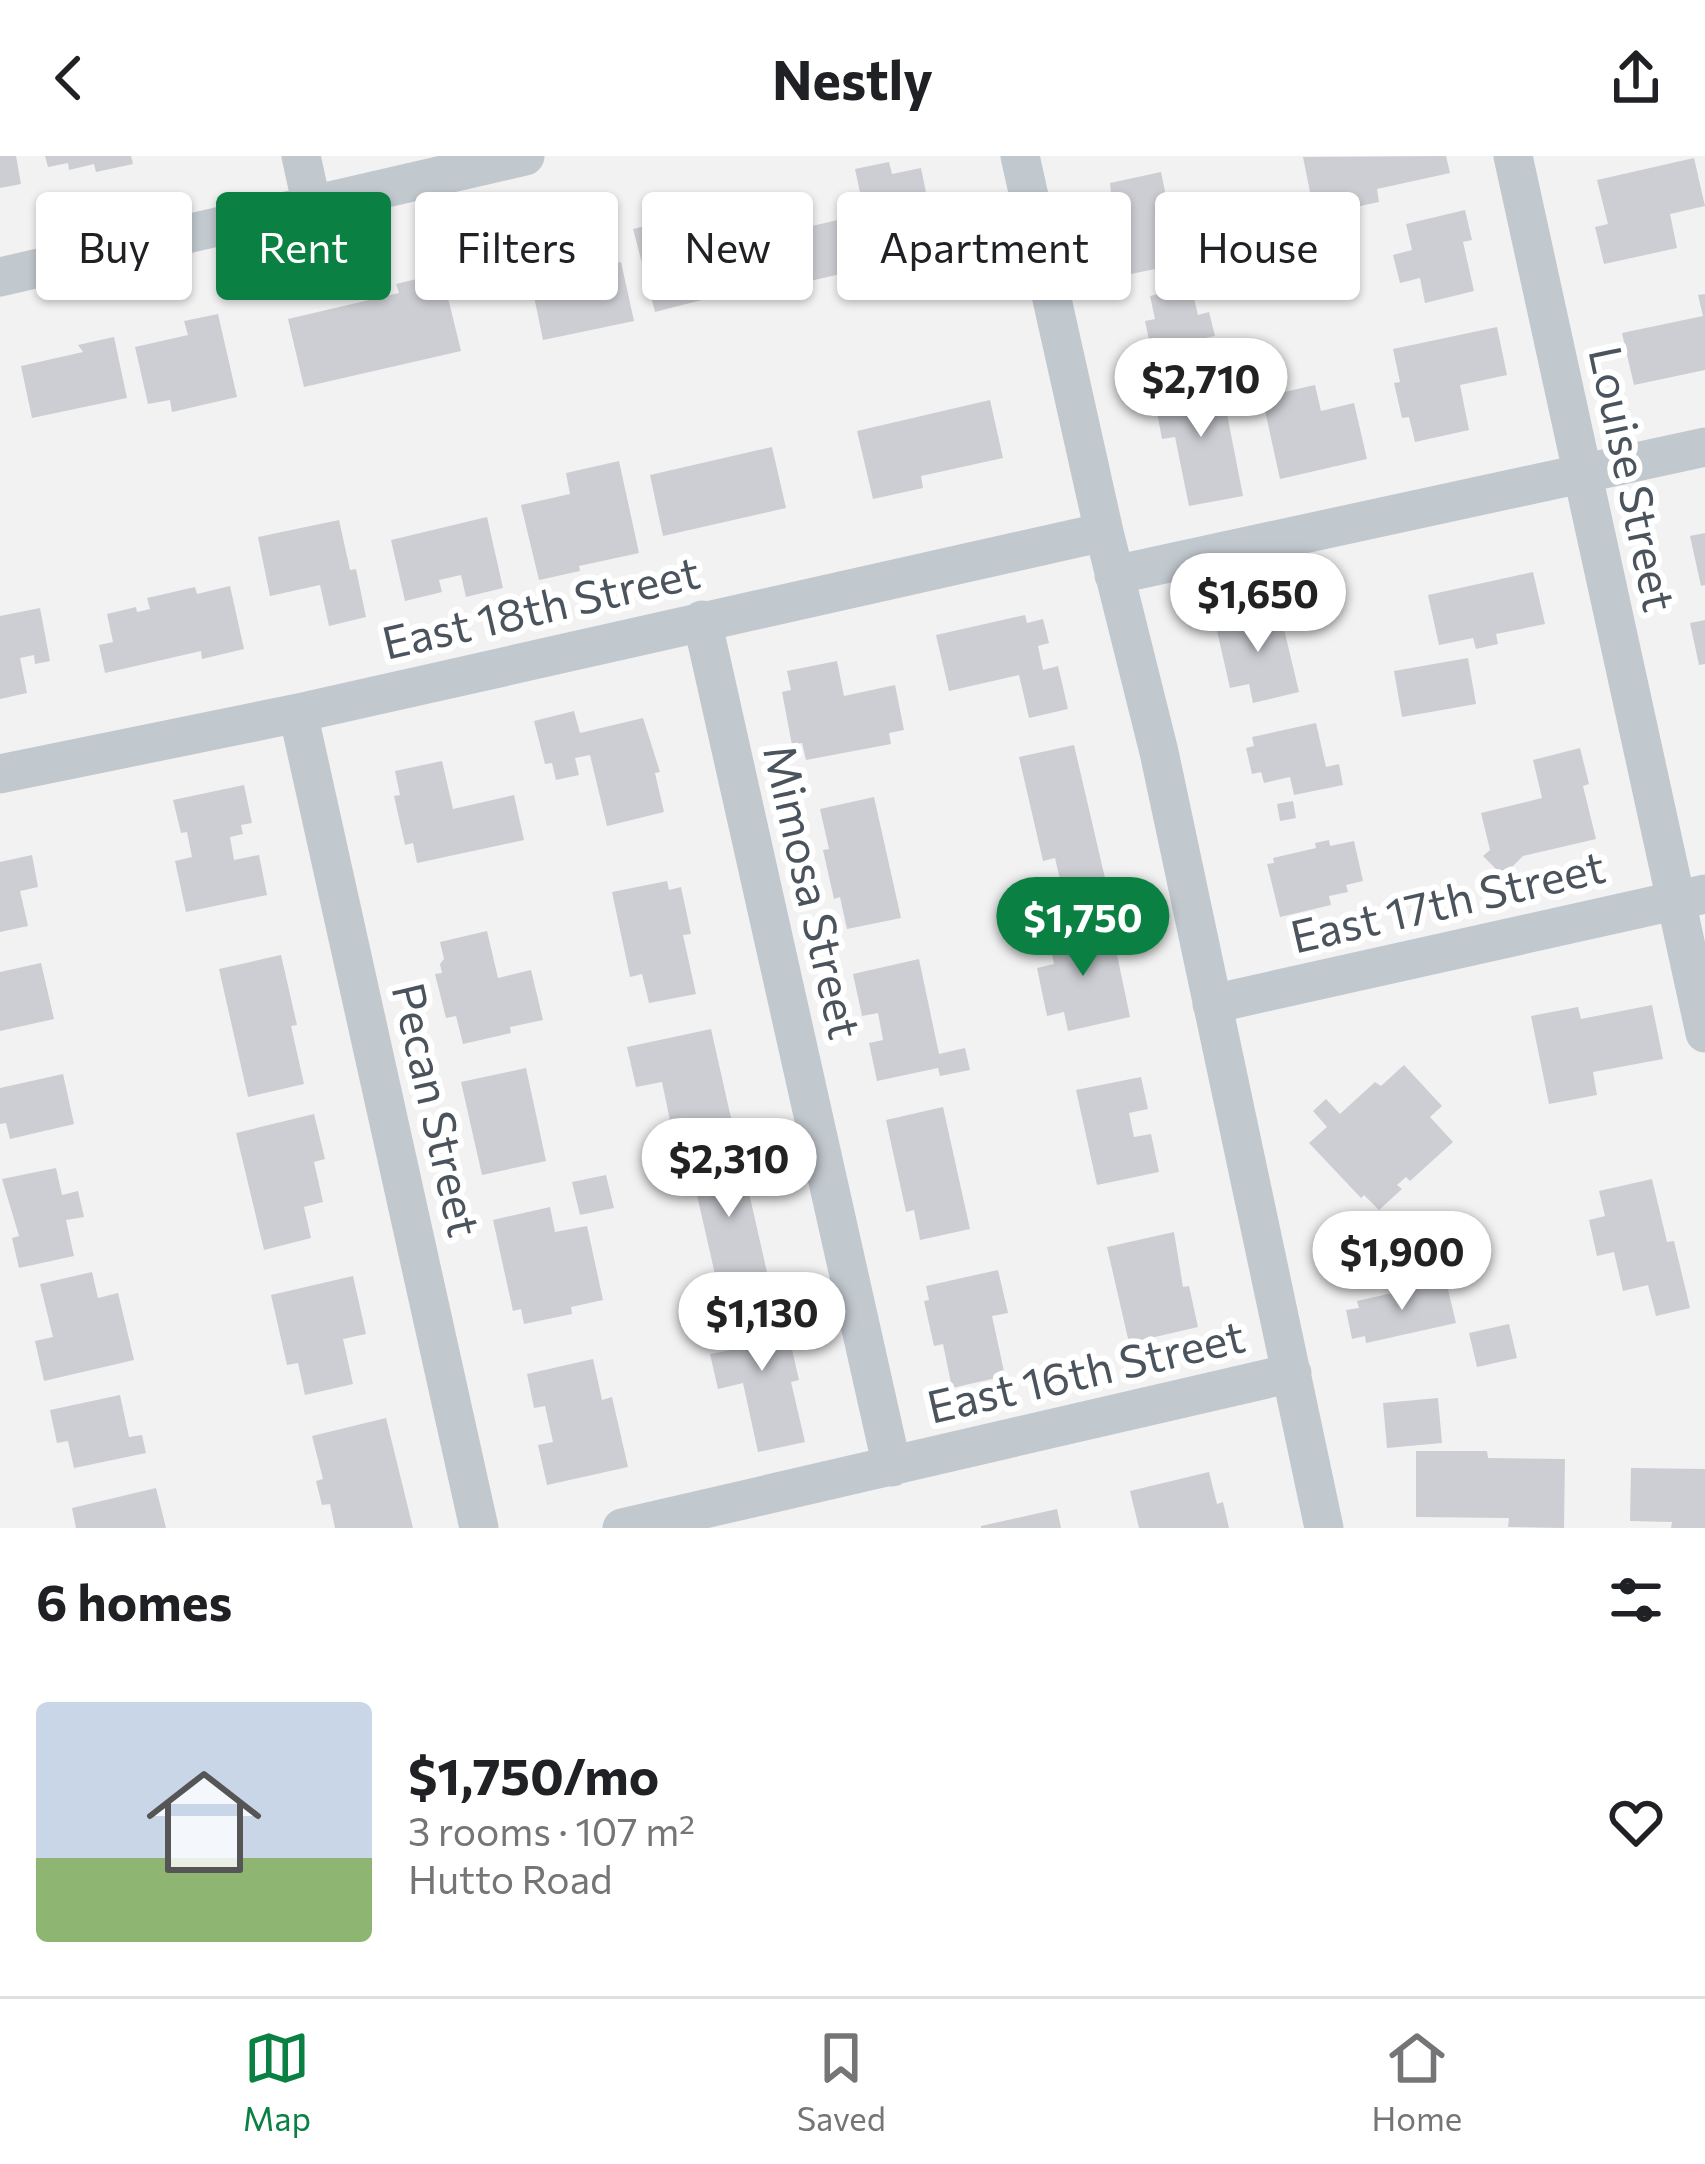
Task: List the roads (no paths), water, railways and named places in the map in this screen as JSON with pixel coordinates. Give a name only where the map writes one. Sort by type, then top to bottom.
[{"type":"street","points":[[301,156],[309,192]]},
{"type":"street","points":[[372,192],[525,156]]},
{"type":"street","points":[[1019,156],[1159,752],[1324,1528]]},
{"type":"street","name":"Louise Street","points":[[1513,156],[1580,473],[1691,897],[1705,1033]]},
{"type":"street","points":[[0,277],[216,228]]},
{"type":"street","points":[[1114,575],[1705,447]]},
{"type":"street","name":"East 18th Street","points":[[0,774],[298,713],[1104,532]]},
{"type":"street","name":"Mimosa Street","points":[[702,620],[892,1467]]},
{"type":"street","name":"Pecan Street","points":[[298,713],[479,1528]]},
{"type":"street","name":"East 17th Street","points":[[1212,1004],[1691,897]]},
{"type":"street","name":"East 16th Street","points":[[622,1528],[1292,1373]]}]
